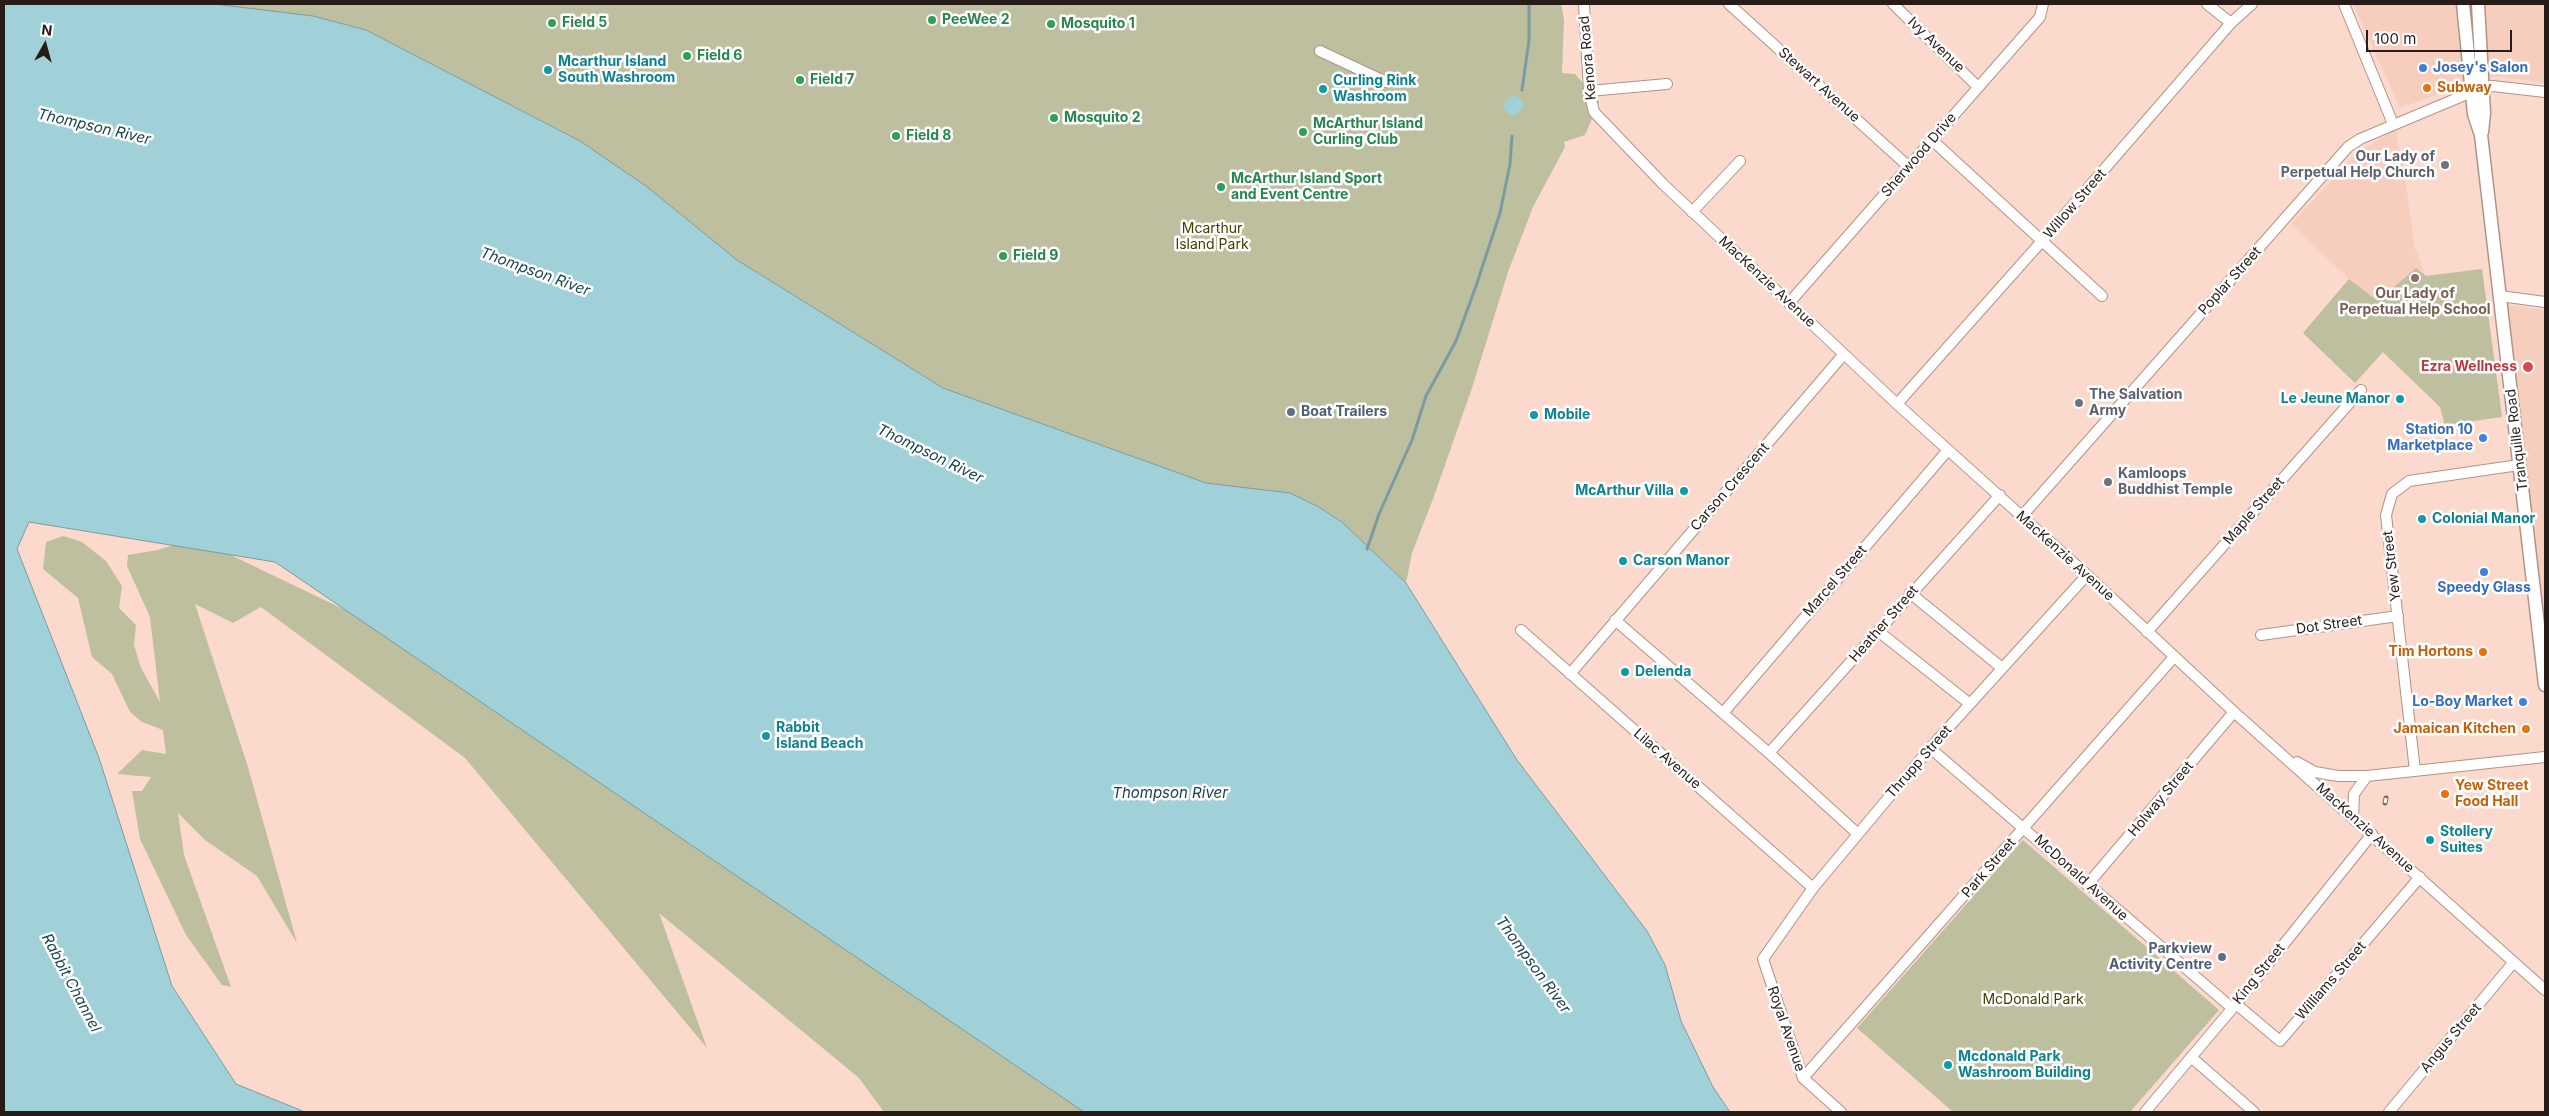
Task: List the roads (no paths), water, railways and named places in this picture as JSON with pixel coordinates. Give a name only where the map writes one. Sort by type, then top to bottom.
[{"type":"main road","name":"Tranquille Road","points":[[2463,4],[2477,90],[2484,113],[2481,135],[2519,465],[2542,627],[2545,685]]},
{"type":"main road","name":"Tranquille Road","points":[[2477,90],[2478,4]]},
{"type":"street","name":"Kenora Road","points":[[1584,4],[1588,91],[1594,112]]},
{"type":"street","name":"Stewart Avenue","points":[[1729,4],[1909,166]]},
{"type":"street","name":"Ivy Avenue","points":[[1893,4],[1978,87]]},
{"type":"street","name":"Sherwood Drive","points":[[1789,303],[2040,17],[2042,4]]},
{"type":"street","points":[[2207,4],[2231,23]]},
{"type":"street","name":"Willow Street","points":[[1898,404],[2231,23],[2252,4]]},
{"type":"street","points":[[2344,4],[2393,124]]},
{"type":"street","points":[[1320,51],[1386,82]]},
{"type":"street","points":[[1588,91],[1667,84]]},
{"type":"street","points":[[2477,90],[2494,86],[2545,92]]},
{"type":"street","name":"Poplar Street","points":[[2022,516],[2348,148],[2360,139],[2393,124],[2477,90]]},
{"type":"street","name":"MacKenzie Avenue","points":[[1594,112],[1692,212],[1898,404],[2000,495],[2234,712],[2545,990]]},
{"type":"street","points":[[1932,140],[2102,296]]},
{"type":"street","points":[[1692,212],[1740,161]]},
{"type":"street","points":[[2500,296],[2545,302]]},
{"type":"street","name":"Carson Crescent","points":[[1570,674],[1844,354]]},
{"type":"street","name":"Maple Street","points":[[2147,632],[2361,390]]},
{"type":"street","name":"Marcel Street","points":[[1723,713],[1948,450]]},
{"type":"street","name":"Yew Street","points":[[2416,771],[2386,515],[2392,494],[2409,481],[2519,465]]},
{"type":"street","name":"Heather Street","points":[[1769,753],[1910,593],[2000,495]]},
{"type":"street","name":"Thrupp Street","points":[[1763,959],[1813,888],[1930,748],[2087,575]]},
{"type":"street","points":[[1910,593],[2002,668]]},
{"type":"street","name":"Dot Street","points":[[2261,635],[2398,616]]},
{"type":"street","points":[[1615,620],[1769,753],[1858,834]]},
{"type":"street","name":"Lilac Avenue","points":[[1521,630],[1813,888]]},
{"type":"street","points":[[1878,630],[1970,704]]},
{"type":"street","name":"Park Street","points":[[1803,1078],[2174,657]]},
{"type":"street","name":"Holway Street","points":[[2087,884],[2234,712]]},
{"type":"street","name":"McDonald Avenue","points":[[1930,748],[2024,827],[2087,884],[2234,1006]]},
{"type":"street","points":[[2283,755],[2315,772],[2338,776],[2367,776],[2545,757]]},
{"type":"street","points":[[2353,817],[2354,794],[2367,776]]},
{"type":"street","name":"King Street","points":[[2145,1112],[2234,1006],[2372,834]]},
{"type":"street","name":"Williams Street","points":[[2234,1006],[2280,1041],[2420,877]]},
{"type":"street","name":"Royal Avenue","points":[[1763,959],[1803,1078],[1841,1112]]},
{"type":"street","name":"Angus Street","points":[[2389,1112],[2513,963]]},
{"type":"street","points":[[2191,1057],[2254,1112]]},
{"type":"water","name":"Thompson River","points":[[4,4],[214,4],[313,16],[366,30],[580,141],[646,186],[737,260],[943,388],[1206,483],[1290,493],[1319,507],[1343,523],[1406,583],[1517,760],[1647,931],[1665,965],[1681,1021],[1713,1087],[1730,1112],[1084,1112],[275,562],[29,522],[17,549],[99,758],[172,986],[236,1084],[305,1112],[4,1112]]},
{"type":"waterway","points":[[1522,90],[1529,40],[1529,4]]},
{"type":"waterway","points":[[1367,549],[1379,514],[1412,440],[1426,396],[1456,341],[1476,286],[1500,213],[1510,164],[1512,136]]},
{"type":"railway","points":[[2385,803],[2386,798]]},
{"type":"place","name":"PeeWee 2","points":[[932,20]]},
{"type":"place","name":"Field 5","points":[[552,23]]},
{"type":"place","name":"Mosquito 1","points":[[1051,24]]},
{"type":"place","name":"Field 6","points":[[687,56]]},
{"type":"place","name":"Josey's Salon","points":[[2423,68]]},
{"type":"place","name":"Mcarthur Island South Washroom","points":[[548,70]]},
{"type":"place","name":"Field 7","points":[[800,80]]},
{"type":"place","name":"Subway","points":[[2427,88]]},
{"type":"place","name":"Curling Rink Washroom","points":[[1323,89]]},
{"type":"place","name":"Mosquito 2","points":[[1054,118]]},
{"type":"place","name":"McArthur Island Curling Club","points":[[1303,132]]},
{"type":"place","name":"Field 8","points":[[896,136]]},
{"type":"place","name":"Our Lady of Perpetual Help Church","points":[[2445,165]]},
{"type":"place","name":"McArthur Island Sport and Event Centre","points":[[1221,187]]},
{"type":"place","name":"Field 9","points":[[1003,256]]},
{"type":"place","name":"Our Lady of Perpetual Help School","points":[[2415,278]]},
{"type":"place","name":"Ezra Wellness","points":[[2528,367]]},
{"type":"place","name":"Le Jeune Manor","points":[[2400,399]]},
{"type":"place","name":"The Salvation Army","points":[[2079,403]]},
{"type":"place","name":"Boat Trailers","points":[[1291,412]]},
{"type":"place","name":"Mobile","points":[[1534,415]]},
{"type":"place","name":"Station 10 Marketplace","points":[[2483,438]]},
{"type":"place","name":"Kamloops Buddhist Temple","points":[[2108,482]]},
{"type":"place","name":"McArthur Villa","points":[[1684,491]]},
{"type":"place","name":"Colonial Manor","points":[[2422,519]]},
{"type":"place","name":"Carson Manor","points":[[1623,561]]},
{"type":"place","name":"Speedy Glass","points":[[2484,572]]},
{"type":"place","name":"Tim Hortons","points":[[2483,652]]},
{"type":"place","name":"Delenda","points":[[1625,672]]},
{"type":"place","name":"Lo-Boy Market","points":[[2523,702]]},
{"type":"place","name":"Jamaican Kitchen","points":[[2526,729]]},
{"type":"place","name":"Rabbit Island Beach","points":[[766,736]]},
{"type":"place","name":"Yew Street Food Hall","points":[[2445,794]]},
{"type":"place","name":"Stollery Suites","points":[[2430,840]]},
{"type":"place","name":"Parkview Activity Centre","points":[[2222,957]]},
{"type":"place","name":"Mcdonald Park Washroom Building","points":[[1948,1065]]},
{"type":"park label","name":"Mcarthur Island Park","points":[[1212,237]]},
{"type":"park label","name":"McDonald Park","points":[[2033,1000]]},
{"type":"water label","name":"Rabbit Channel","points":[[71,983]]}]
